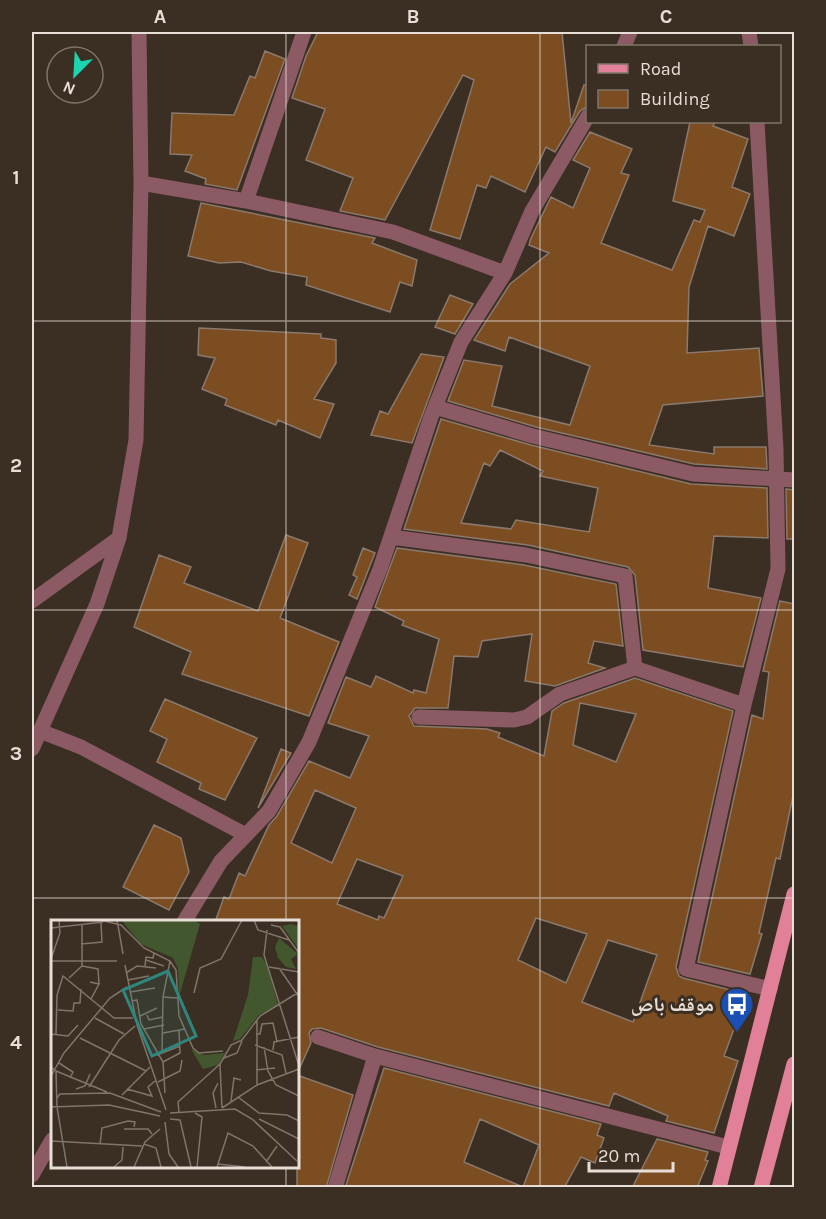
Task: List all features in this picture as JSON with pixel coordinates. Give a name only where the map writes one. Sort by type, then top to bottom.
[{"type":"main road","points":[[719,1188],[795,894]]},
{"type":"main road","points":[[761,1188],[795,1064]]},
{"type":"street","points":[[32,749],[97,604],[119,538],[136,440],[141,183],[140,32]]},
{"type":"street","points":[[246,201],[304,32]]},
{"type":"street","points":[[185,920],[221,861],[269,811],[309,742],[391,537],[435,406],[461,342],[505,273],[532,212],[586,119]]},
{"type":"street","points":[[757,123],[777,479],[778,568],[744,705],[686,969],[770,989]]},
{"type":"street","points":[[141,183],[246,201],[393,232],[505,273]]},
{"type":"street","points":[[435,406],[533,436],[693,474],[795,480]]},
{"type":"street","points":[[391,537],[526,555],[625,576],[635,668]]},
{"type":"street","points":[[32,601],[119,538]]},
{"type":"street","points":[[419,717],[514,720],[527,717],[560,694],[635,668],[744,705]]},
{"type":"street","points":[[40,731],[81,747],[246,835]]},
{"type":"street","points":[[318,1037],[375,1056],[728,1147]]},
{"type":"street","points":[[335,1188],[375,1056]]},
{"type":"street","points":[[32,1175],[51,1142]]},
{"type":"building","points":[[318,32],[562,32],[571,123],[584,85],[586,85],[586,107],[580,111],[555,152],[546,147],[525,192],[491,176],[486,188],[477,185],[460,239],[430,230],[474,80],[463,75],[385,220],[340,211],[353,178],[306,160],[325,109],[292,98],[306,56]]},
{"type":"building","points":[[265,51],[285,59],[237,190],[205,184],[206,179],[185,171],[192,155],[170,154],[172,113],[234,115],[250,76],[255,78]]},
{"type":"building","points":[[690,123],[714,123],[713,126],[748,139],[732,187],[750,194],[734,236],[708,226],[689,287],[687,353],[759,348],[763,396],[663,405],[649,445],[714,454],[714,447],[766,447],[767,469],[694,464],[536,427],[448,401],[464,360],[502,366],[492,406],[570,425],[590,366],[509,337],[505,351],[474,340],[510,284],[549,253],[529,245],[531,238],[551,197],[573,208],[590,168],[573,160],[590,132],[632,149],[621,173],[629,175],[601,243],[672,270],[694,220],[700,222],[705,210],[673,201]]},
{"type":"building","points":[[201,203],[375,238],[372,243],[417,260],[412,286],[400,282],[390,312],[306,285],[307,277],[271,271],[241,262],[219,263],[188,256]]},
{"type":"building","points":[[450,295],[473,304],[455,334],[435,327]]},
{"type":"building","points":[[199,328],[321,334],[321,338],[336,340],[336,363],[314,399],[334,404],[320,438],[278,420],[276,425],[225,405],[227,399],[202,389],[215,358],[198,355]]},
{"type":"building","points":[[421,354],[444,357],[412,443],[371,435],[380,411],[388,414]]},
{"type":"building","points":[[441,419],[531,445],[691,484],[767,488],[768,538],[714,536],[708,588],[761,598],[743,667],[643,650],[635,575],[628,567],[528,545],[404,529]],"holes":[[[500,450],[543,471],[540,476],[598,488],[589,532],[516,520],[511,529],[461,523],[484,463],[490,466]]]},
{"type":"building","points":[[786,489],[795,490],[795,539],[787,539]]},
{"type":"building","points":[[286,535],[308,543],[280,618],[339,642],[309,716],[182,674],[191,652],[134,627],[159,555],[191,567],[184,583],[258,611]]},
{"type":"building","points":[[363,548],[375,553],[357,599],[349,595],[357,577],[353,575]]},
{"type":"building","points":[[397,548],[524,565],[616,584],[623,646],[594,641],[588,663],[605,668],[555,686],[525,681],[532,634],[482,641],[478,657],[454,656],[448,708],[415,708],[409,716],[414,726],[487,729],[500,733],[498,737],[544,756],[552,711],[564,703],[635,678],[733,711],[676,967],[679,976],[683,978],[747,994],[724,1056],[738,1061],[714,1133],[666,1121],[668,1116],[614,1093],[609,1106],[378,1047],[321,1028],[312,1029],[309,1033],[311,1043],[298,1072],[298,920],[216,920],[224,897],[229,899],[239,873],[245,876],[269,825],[277,816],[309,761],[350,778],[369,736],[328,723],[346,677],[371,687],[376,676],[413,693],[414,690],[426,693],[439,639],[402,625],[404,621],[375,607]],"holes":[[[580,703],[636,714],[616,762],[573,745]],[[315,790],[356,808],[332,863],[291,843]],[[357,859],[403,876],[384,918],[379,916],[378,920],[337,904]],[[536,918],[587,934],[566,983],[518,960]],[[608,940],[657,955],[633,1022],[582,1002]]]},
{"type":"building","points":[[780,601],[795,604],[795,786],[780,859],[776,858],[759,933],[762,934],[750,974],[698,962],[752,715],[763,719],[769,672],[763,671]]},
{"type":"building","points":[[165,699],[257,738],[225,800],[199,789],[201,783],[157,762],[167,739],[150,731]]},
{"type":"building","points":[[281,749],[291,753],[258,808]]},
{"type":"building","points":[[154,825],[181,838],[189,872],[169,910],[123,887]]},
{"type":"building","points":[[384,1068],[601,1124],[597,1135],[604,1138],[595,1163],[581,1157],[564,1188],[345,1188]],"holes":[[[480,1119],[539,1145],[523,1187],[464,1162]]]},
{"type":"building","points":[[298,1075],[353,1095],[326,1188],[297,1188]]},
{"type":"building","points":[[657,1139],[708,1152],[705,1160],[708,1161],[697,1188],[632,1188]]},
{"type":"place","name":"موقف باص","points":[[737,1033]]}]
